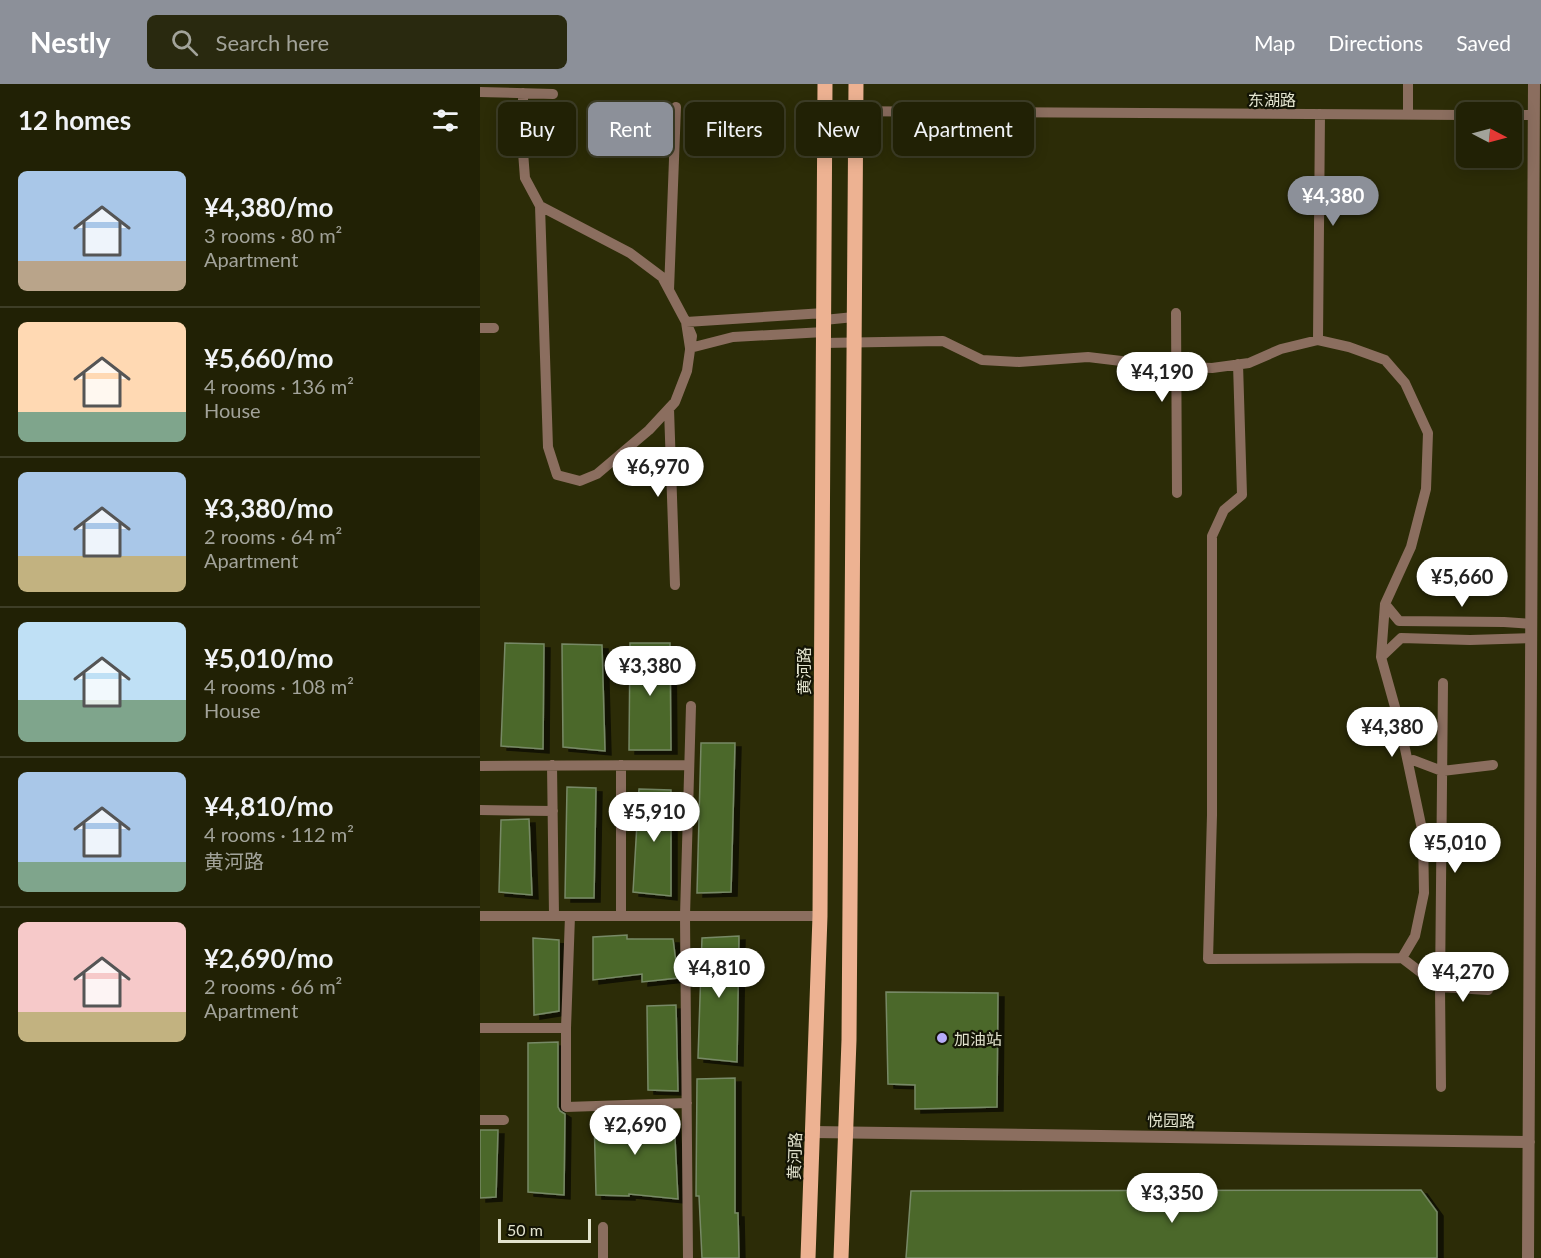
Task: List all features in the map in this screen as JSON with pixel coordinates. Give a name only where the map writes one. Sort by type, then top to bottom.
[{"type":"main road","name":"黄河路","points":[[825,84],[825,102]]},
{"type":"main road","points":[[855,84],[855,102]]},
{"type":"main road","name":"黄河路","points":[[808,1258],[820,916],[825,156]]},
{"type":"main road","points":[[841,1258],[849,1040],[855,156]]},
{"type":"street","points":[[1408,84],[1408,114]]},
{"type":"street","points":[[1528,1258],[1534,84]]},
{"type":"street","points":[[480,92],[553,94]]},
{"type":"street","points":[[522,93],[525,178],[540,206],[548,447],[557,475],[580,482],[597,474],[649,430],[675,402],[687,371],[692,336],[662,277],[630,253],[540,206]]},
{"type":"street","points":[[669,291],[676,107]]},
{"type":"street","name":"东湖路","points":[[881,111],[1456,115]]},
{"type":"street","points":[[1318,340],[1320,114]]},
{"type":"street","points":[[1522,115],[1534,115]]},
{"type":"street","points":[[1176,313],[1177,494]]},
{"type":"street","points":[[690,348],[733,338],[824,327],[854,317]]},
{"type":"street","points":[[686,322],[824,327],[854,343],[943,341],[982,360],[1019,362],[1088,357],[1212,368],[1248,363],[1281,349],[1318,340],[1349,347],[1385,360],[1405,383],[1428,433],[1426,489],[1410,547],[1385,604],[1381,657],[1400,725],[1423,834],[1424,893],[1415,936],[1402,958]]},
{"type":"street","points":[[480,328],[494,328]]},
{"type":"street","points":[[1238,364],[1242,495],[1224,510],[1212,536],[1212,815],[1208,959],[1402,958],[1440,987],[1488,990]]},
{"type":"street","points":[[669,409],[675,585]]},
{"type":"street","points":[[1385,604],[1399,621],[1532,624]]},
{"type":"street","points":[[1381,657],[1401,638],[1470,640],[1532,638]]},
{"type":"street","points":[[1441,1087],[1443,683]]},
{"type":"street","points":[[688,1258],[685,916],[691,706]]},
{"type":"street","points":[[1413,760],[1442,771],[1493,765]]},
{"type":"street","points":[[480,765],[689,765]]},
{"type":"street","points":[[552,765],[554,916]]},
{"type":"street","points":[[621,765],[621,916]]},
{"type":"street","points":[[480,810],[553,811]]},
{"type":"street","points":[[480,916],[820,916]]},
{"type":"street","points":[[570,916],[566,1107],[687,1103]]},
{"type":"street","points":[[480,1028],[566,1028]]},
{"type":"street","points":[[480,1120],[504,1120]]},
{"type":"street","name":"悦园路","points":[[813,1132],[1529,1142]]},
{"type":"street","points":[[603,1227],[603,1258]]},
{"type":"building","points":[[505,643],[544,644],[543,749],[501,746]]},
{"type":"building","points":[[630,643],[670,643],[671,750],[629,750]]},
{"type":"building","points":[[562,644],[602,645],[605,751],[563,747]]},
{"type":"building","points":[[701,743],[735,743],[731,892],[697,893]]},
{"type":"building","points":[[567,787],[596,788],[594,898],[565,898]]},
{"type":"building","points":[[639,789],[671,790],[671,896],[633,892]]},
{"type":"building","points":[[529,819],[532,895],[499,892],[501,820]]},
{"type":"building","points":[[627,935],[627,939],[673,939],[678,978],[642,982],[642,974],[593,980],[593,937]]},
{"type":"building","points":[[739,936],[737,1062],[698,1058],[702,938]]},
{"type":"building","points":[[533,938],[559,940],[559,1011],[534,1015]]},
{"type":"building","name":"加油站","points":[[886,992],[998,993],[997,1107],[915,1109],[915,1085],[888,1084]]},
{"type":"building","points":[[676,1005],[678,1091],[648,1090],[647,1006]]},
{"type":"building","points":[[558,1042],[558,1107],[565,1114],[564,1195],[528,1192],[528,1043]]},
{"type":"building","points":[[735,1078],[735,1213],[738,1213],[739,1258],[702,1258],[699,1196],[696,1196],[697,1079]]},
{"type":"building","points":[[631,1114],[674,1118],[678,1199],[629,1194],[629,1196],[596,1195],[594,1115]]},
{"type":"building","points":[[480,1130],[498,1130],[496,1197],[480,1198]]},
{"type":"building","points":[[1421,1190],[1437,1212],[1437,1258],[906,1258],[911,1191]]},
{"type":"place","name":"加油站","points":[[942,1038]]}]
